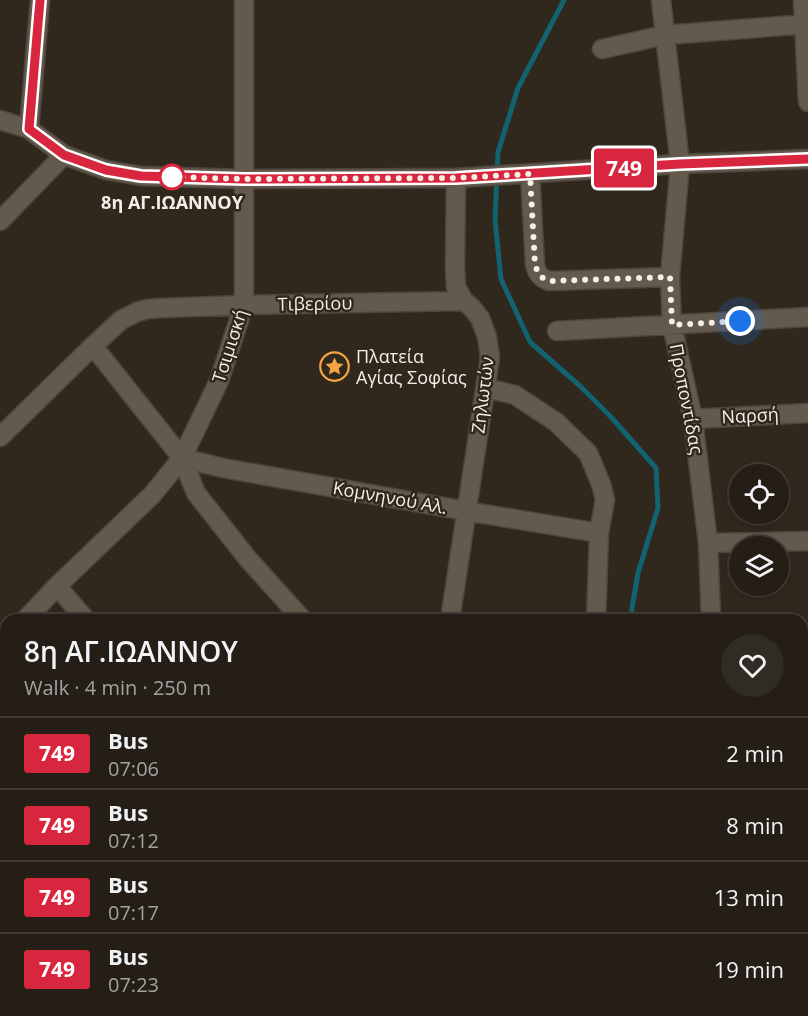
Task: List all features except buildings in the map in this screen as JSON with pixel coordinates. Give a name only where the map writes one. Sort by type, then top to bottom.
[{"type":"street","points":[[29,129],[40,0]]},
{"type":"street","name":"Τσιμισκή","points":[[31,614],[152,495],[182,458],[219,381],[244,305],[244,0]]},
{"type":"street","name":"Προποντίδας","points":[[661,0],[680,164],[670,277],[672,325],[693,418],[708,543],[711,614]]},
{"type":"street","points":[[803,0],[806,24],[808,102]]},
{"type":"street","points":[[602,49],[665,35],[806,24]]},
{"type":"street","points":[[0,120],[29,129],[64,155],[106,170],[141,176],[244,179],[456,178],[680,164],[808,159]]},
{"type":"street","points":[[0,221],[64,155]]},
{"type":"street","points":[[530,174],[535,265],[537,272],[544,279],[549,281],[670,277]]},
{"type":"street","name":"Ζηλωτών","points":[[451,614],[490,357],[487,337],[480,318],[464,301],[456,287],[456,178]]},
{"type":"street","name":"Τιβερίου","points":[[0,437],[121,320],[137,312],[155,308],[244,305],[464,301]]},
{"type":"street","points":[[557,331],[808,317]]},
{"type":"street","points":[[93,346],[182,458],[196,493],[248,559],[298,614]]},
{"type":"street","points":[[486,388],[515,395],[548,416],[588,453],[601,484],[605,501],[599,533],[596,614]]},
{"type":"street","name":"Ναρσή","points":[[693,418],[808,413]]},
{"type":"street","name":"Κομνηνού Αλ.","points":[[182,458],[223,468],[599,533]]},
{"type":"street","points":[[708,543],[808,541]]},
{"type":"street","points":[[57,586],[81,614]]},
{"type":"waterway","points":[[564,0],[518,88],[498,152],[495,220],[501,279],[530,342],[580,386],[656,468],[658,508],[638,573],[631,614]]},
{"type":"bus line","name":"749","points":[[40,0],[29,129],[64,155],[106,170],[141,176],[244,179],[456,178],[680,164],[808,159]]},
{"type":"place","name":"8η ΑΓ.ΙΩΑΝΝΟΥ","points":[[172,177]]},
{"type":"place","name":"Πλατεία Αγίας Σοφίας","points":[[335,367]]},
{"type":"route","points":[[172,177],[456,178],[530,174],[535,265],[537,272],[544,279],[549,281],[670,277],[672,325],[740,321]]}]
